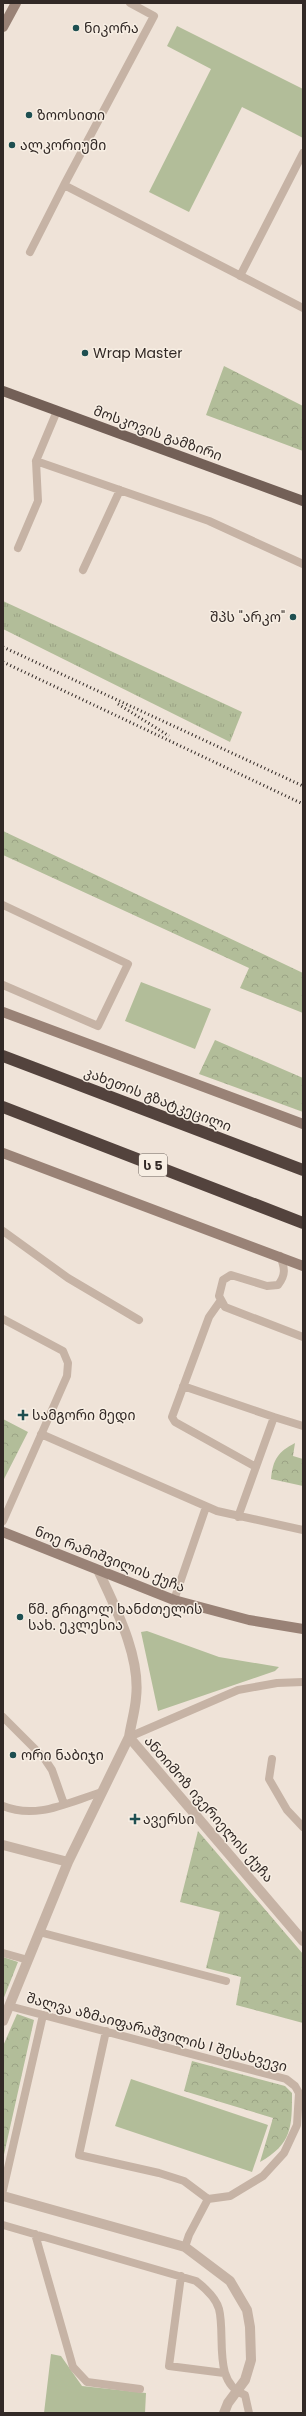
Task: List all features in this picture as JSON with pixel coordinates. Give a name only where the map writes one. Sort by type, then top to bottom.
[{"type":"highway","name":"კახეთის გზატკეცილი","points":[[3,1056],[303,1170]]},
{"type":"highway","name":"ს 5","points":[[3,1108],[303,1223]]},
{"type":"main road","name":"მოსკოვის გამზირი","points":[[3,391],[303,502]]},
{"type":"street","points":[[3,27],[16,3]]},
{"type":"street","name":"კახეთის გზატკეცილი","points":[[3,1012],[303,1124]]},
{"type":"street","points":[[3,1153],[280,1256],[303,1266]]},
{"type":"street","name":"ნოე რამიშვილის ქუჩა","points":[[3,1532],[174,1600],[249,1620],[303,1629]]},
{"type":"street","name":"ანთიმოზ ივერიელის ქუჩა","points":[[98,1570],[122,1622],[134,1669],[136,1697],[128,1737],[303,1941]]},
{"type":"street","points":[[3,2021],[68,1862],[128,1737]]},
{"type":"street","points":[[3,1845],[68,1862]]},
{"type":"street","points":[[3,2196],[185,2247],[230,2281],[247,2310],[250,2327],[251,2360],[246,2380],[228,2403],[224,2413]]},
{"type":"lane","points":[[30,252],[154,16],[130,3]]},
{"type":"lane","points":[[240,276],[303,153]]},
{"type":"lane","points":[[64,185],[303,308]]},
{"type":"lane","points":[[18,548],[38,501],[36,461],[57,411]]},
{"type":"lane","points":[[36,461],[209,521],[303,564]]},
{"type":"lane","points":[[83,570],[120,490]]},
{"type":"lane","points":[[3,905],[128,964],[98,1026],[3,985]]},
{"type":"lane","points":[[3,1231],[68,1278],[139,1320]]},
{"type":"lane","points":[[280,1256],[284,1267],[284,1278],[278,1285],[267,1286],[231,1275],[223,1280],[220,1287],[219,1296],[225,1307],[303,1337]]},
{"type":"lane","points":[[221,1300],[209,1317],[173,1413],[175,1422],[256,1467]]},
{"type":"lane","points":[[3,1319],[63,1351],[68,1363],[67,1376],[3,1521]]},
{"type":"lane","points":[[183,1386],[303,1426]]},
{"type":"lane","points":[[238,1516],[274,1417]]},
{"type":"lane","points":[[41,1434],[206,1507],[238,1516],[303,1530]]},
{"type":"lane","points":[[174,1600],[206,1507]]},
{"type":"lane","points":[[128,1737],[238,1690],[277,1683],[303,1682]]},
{"type":"lane","points":[[3,1717],[44,1758],[52,1770],[64,1804]]},
{"type":"lane","points":[[272,1759],[269,1779],[288,1810],[303,1827]]},
{"type":"lane","points":[[3,1806],[16,1811],[36,1813],[102,1792]]},
{"type":"lane","points":[[39,1932],[226,1981]]},
{"type":"lane","points":[[3,1953],[28,1960]]},
{"type":"lane","name":"შალვა აზმაიფარაშვილის I შესახვევი","points":[[9,2006],[286,2080],[295,2086],[299,2093],[298,2125],[284,2153],[262,2176],[230,2196],[208,2198]]},
{"type":"lane","points":[[3,2190],[43,2015]]},
{"type":"lane","points":[[106,2031],[79,2155],[159,2173],[184,2181],[208,2198],[189,2235],[185,2247]]},
{"type":"lane","points":[[3,2225],[196,2280],[205,2287],[219,2309],[224,2373],[237,2392],[245,2395],[249,2413]]},
{"type":"lane","points":[[35,2234],[73,2367],[87,2382],[140,2388]]},
{"type":"lane","points":[[181,2276],[169,2366],[224,2373]]},
{"type":"green space","points":[[177,26],[303,89],[303,138],[242,107],[189,212],[149,192],[211,69],[167,46]]},
{"type":"green space","points":[[224,366],[303,406],[303,451],[206,415]]},
{"type":"green space","points":[[3,601],[242,712],[230,742],[3,629]]},
{"type":"green space","points":[[3,831],[303,973],[303,1013],[240,988],[249,968],[3,855]]},
{"type":"green space","points":[[141,982],[211,1009],[195,1049],[125,1021]]},
{"type":"green space","points":[[215,1040],[303,1078],[303,1112],[199,1074]]},
{"type":"green space","points":[[3,1419],[28,1432],[3,1481]]},
{"type":"green space","points":[[295,1443],[293,1456],[303,1459],[303,1486],[271,1479],[273,1466],[277,1457],[280,1453]]},
{"type":"green space","points":[[147,1631],[219,1657],[279,1667],[275,1671],[158,1711],[141,1632]]},
{"type":"green space","points":[[198,1831],[303,1954],[303,2023],[236,2005],[241,1977],[206,1968],[220,1912],[180,1902]]},
{"type":"green space","points":[[3,1957],[18,1962],[3,2000]]},
{"type":"green space","points":[[17,2014],[34,2020],[3,2159],[3,2046]]},
{"type":"green space","points":[[192,2061],[285,2086],[292,2093],[292,2116],[288,2134],[284,2141],[271,2155],[260,2162],[273,2118],[184,2091]]},
{"type":"green space","points":[[131,2079],[268,2125],[252,2172],[115,2126]]},
{"type":"green space","points":[[51,2354],[61,2356],[82,2386],[146,2393],[145,2413],[44,2413]]},
{"type":"railway","points":[[3,647],[303,786]]},
{"type":"railway","points":[[3,662],[303,804]]},
{"type":"railway","points":[[118,704],[169,736]]},
{"type":"place","name":"ნიკორა","points":[[76,28]]},
{"type":"place","name":"ზოოსითი","points":[[29,115]]},
{"type":"place","name":"ალკორიუმი","points":[[12,145]]},
{"type":"place","name":"Wrap Master","points":[[85,353]]},
{"type":"place","name":"შპს \"არკო\"","points":[[293,617]]},
{"type":"place","name":"სამგორი მედი","points":[[23,1415]]},
{"type":"place","name":"წმ. გრიგოლ ხანძთელის სახ. ეკლესია","points":[[20,1617]]},
{"type":"place","name":"ორი ნაბიჯი","points":[[13,1755]]},
{"type":"place","name":"ავერსი","points":[[135,1819]]}]
